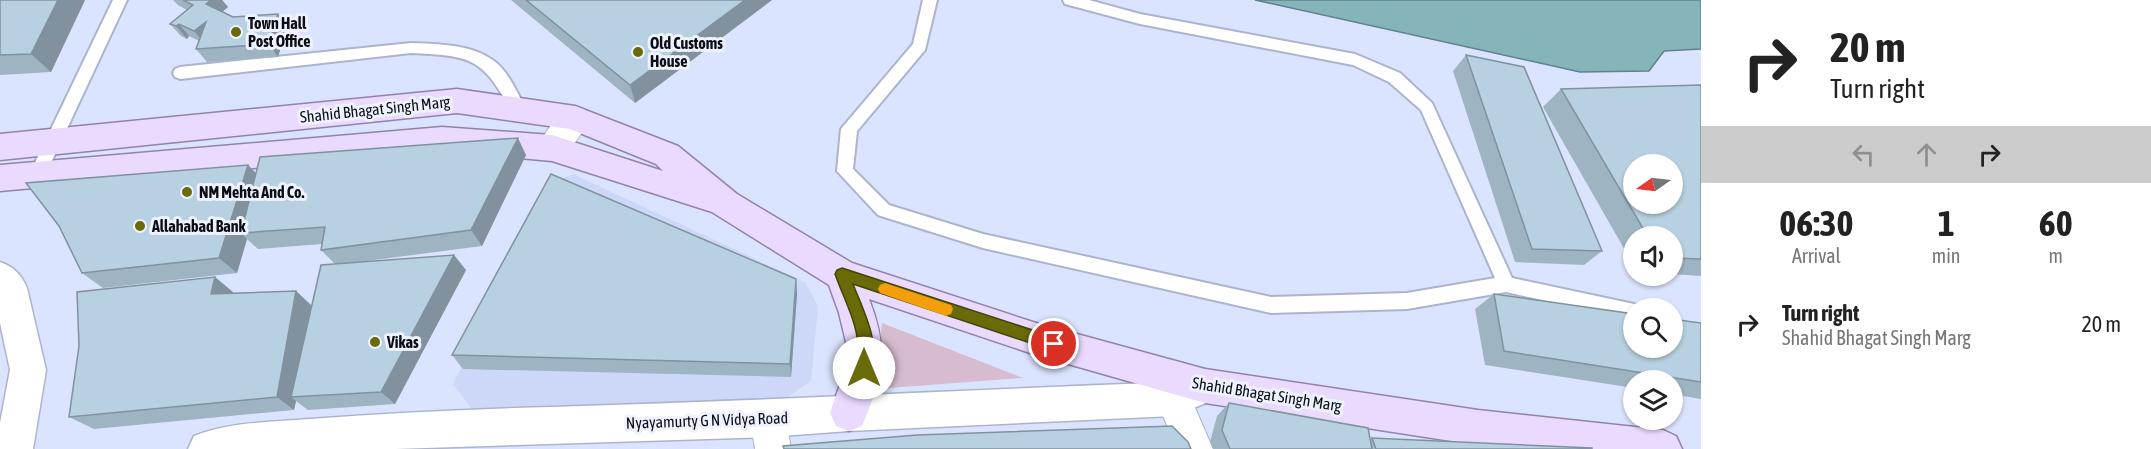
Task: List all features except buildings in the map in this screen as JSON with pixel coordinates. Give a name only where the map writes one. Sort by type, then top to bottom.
[{"type":"main road","name":"Shahid Bhagat Singh Marg","points":[[0,147],[457,101],[575,117],[667,155],[725,204],[842,274],[1189,393],[1663,449]]},
{"type":"main road","name":"Shahid Bhagat Singh Marg","points":[[0,178],[442,139],[552,148],[725,204]]},
{"type":"main road","points":[[842,274],[861,323],[866,345],[864,368],[849,413]]},
{"type":"street","points":[[552,148],[575,117]]},
{"type":"street","points":[[0,277],[10,288],[28,370],[14,449]]},
{"type":"street","points":[[1189,393],[1195,449]]},
{"type":"street","name":"Nyayamurty G N Vidya Road","points":[[207,449],[262,441],[771,434],[849,413],[1189,393]]},
{"type":"lane","points":[[37,175],[120,0]]},
{"type":"lane","points":[[930,0],[920,46],[849,129],[845,171],[884,210],[983,241],[1271,305],[1407,301],[1506,284],[1623,310]]},
{"type":"lane","points":[[1070,0],[1140,19],[1355,60],[1385,71],[1407,85],[1427,107],[1506,284]]},
{"type":"lane","points":[[180,73],[411,48],[435,49],[472,56],[495,69],[518,109]]},
{"type":"shaded area","points":[[1255,0],[1701,0],[1701,49],[1664,51],[1649,71],[1580,72]]},
{"type":"shaded area","points":[[573,174],[805,282],[818,306],[811,381],[781,402],[474,412],[453,384],[554,182]]},
{"type":"shaded area","points":[[882,323],[1023,378],[876,389]]},
{"type":"slow traffic","points":[[885,289],[946,309]]},
{"type":"place","name":"Town Hall Post Office","points":[[236,32]]},
{"type":"place","name":"Old Customs House","points":[[638,52]]},
{"type":"place","name":"NM Mehta And Co.","points":[[187,192]]},
{"type":"place","name":"Allahabad Bank","points":[[140,226]]},
{"type":"place","name":"Vikas","points":[[375,342]]},
{"type":"route","points":[[864,368],[866,345],[861,323],[842,274],[1054,344]]}]
